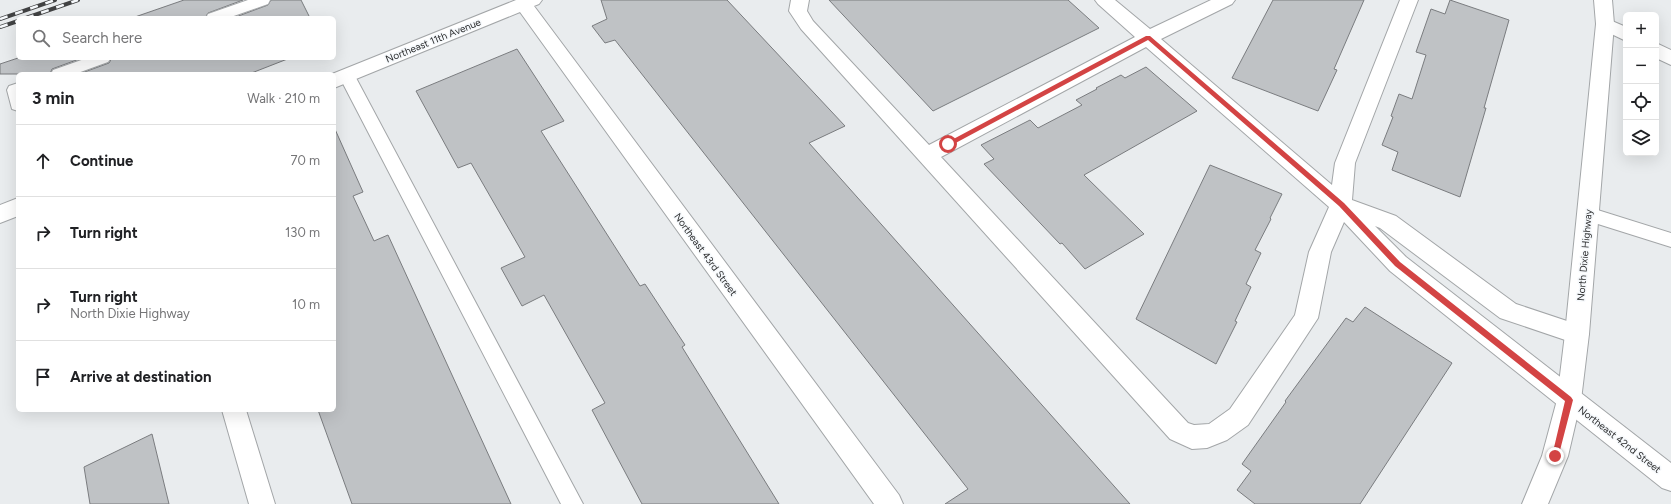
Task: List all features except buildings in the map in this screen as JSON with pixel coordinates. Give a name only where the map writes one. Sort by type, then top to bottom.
[{"type":"street","points":[[800,0],[798,11],[808,25],[1179,431],[1193,438],[1210,436],[1224,430],[1239,418],[1306,318],[1320,252],[1342,205],[1345,163],[1409,0]]},
{"type":"street","points":[[1104,0],[1342,205],[1388,222],[1508,311],[1577,334]]},
{"type":"street","points":[[927,155],[1148,38],[1226,0]]},
{"type":"street","name":"North Dixie Highway","points":[[1535,504],[1555,456],[1569,400],[1577,334],[1605,24],[1603,0]]},
{"type":"street","name":"Northeast 11th Avenue","points":[[341,78],[528,2]]},
{"type":"street","name":"Northeast 43rd Street","points":[[528,2],[890,504]]},
{"type":"street","points":[[1605,24],[1623,33]]},
{"type":"street","points":[[1659,52],[1671,58]]},
{"type":"street","name":"Northeast 42nd Street","points":[[1342,205],[1398,264],[1671,479]]},
{"type":"street","points":[[0,214],[16,208]]},
{"type":"street","points":[[235,412],[262,504]]},
{"type":"lane","points":[[219,16],[263,0]]},
{"type":"lane","points":[[64,72],[98,60]]},
{"type":"lane","points":[[341,78],[572,504]]},
{"type":"lane","points":[[1588,214],[1671,240]]},
{"type":"railway","points":[[0,19],[55,0]]},
{"type":"railway","points":[[32,16],[78,0]]},
{"type":"railway","points":[[0,27],[16,22]]},
{"type":"route","points":[[948,144],[1148,38],[1342,205],[1398,264],[1569,400],[1555,456]]}]
